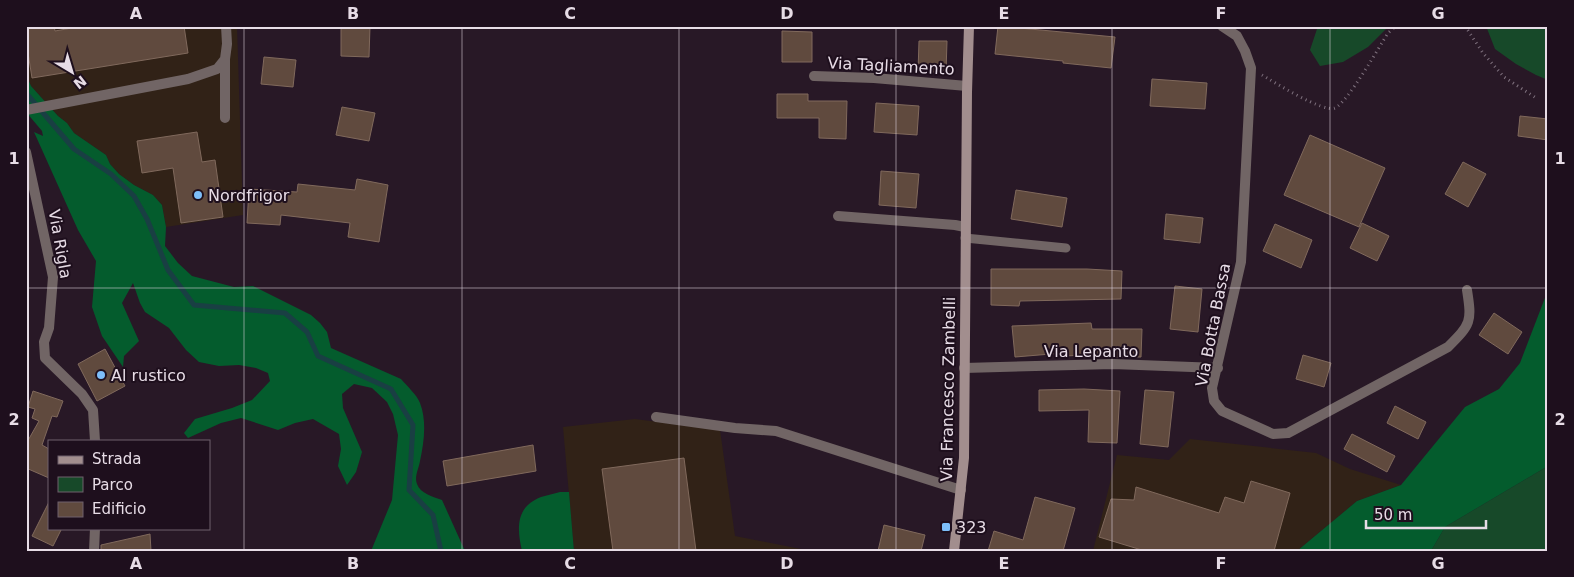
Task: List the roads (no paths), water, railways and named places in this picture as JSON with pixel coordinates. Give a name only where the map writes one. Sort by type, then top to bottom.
[{"type":"main road","name":"Via Francesco Zambelli","points":[[954,551],[964,458],[965,233],[969,26]]},
{"type":"street","points":[[225,118],[226,26]]},
{"type":"street","name":"Via Botta Bassa","points":[[1222,26],[1237,36],[1251,68],[1241,262],[1212,388],[1214,401],[1222,411],[1273,434],[1288,433],[1448,347],[1468,325],[1470,317],[1466,290]]},
{"type":"street","points":[[28,110],[188,79],[217,69],[225,59]]},
{"type":"street","name":"Via Tagliamento","points":[[814,76],[874,78],[967,86]]},
{"type":"street","name":"Via Rigla","points":[[26,152],[53,277],[49,328],[44,342],[45,358],[82,394],[93,410],[95,440]]},
{"type":"street","points":[[838,216],[956,225],[965,233]]},
{"type":"street","name":"Via Lepanto","points":[[964,368],[1113,364],[1218,368]]},
{"type":"street","points":[[656,417],[735,428],[776,431],[961,490]]},
{"type":"street","points":[[94,551],[95,530]]},
{"type":"lane","points":[[965,233],[1066,248]]},
{"type":"waterway","points":[[26,93],[74,149],[111,174],[134,196],[147,219],[168,270],[194,305],[285,313],[307,332],[318,356],[391,389],[413,425],[409,490],[433,515],[441,551]]},
{"type":"place","name":"Nordfrigor","points":[[198,195]]},
{"type":"place","name":"Al rustico","points":[[101,375]]},
{"type":"place","name":"323","points":[[946,527]]}]
